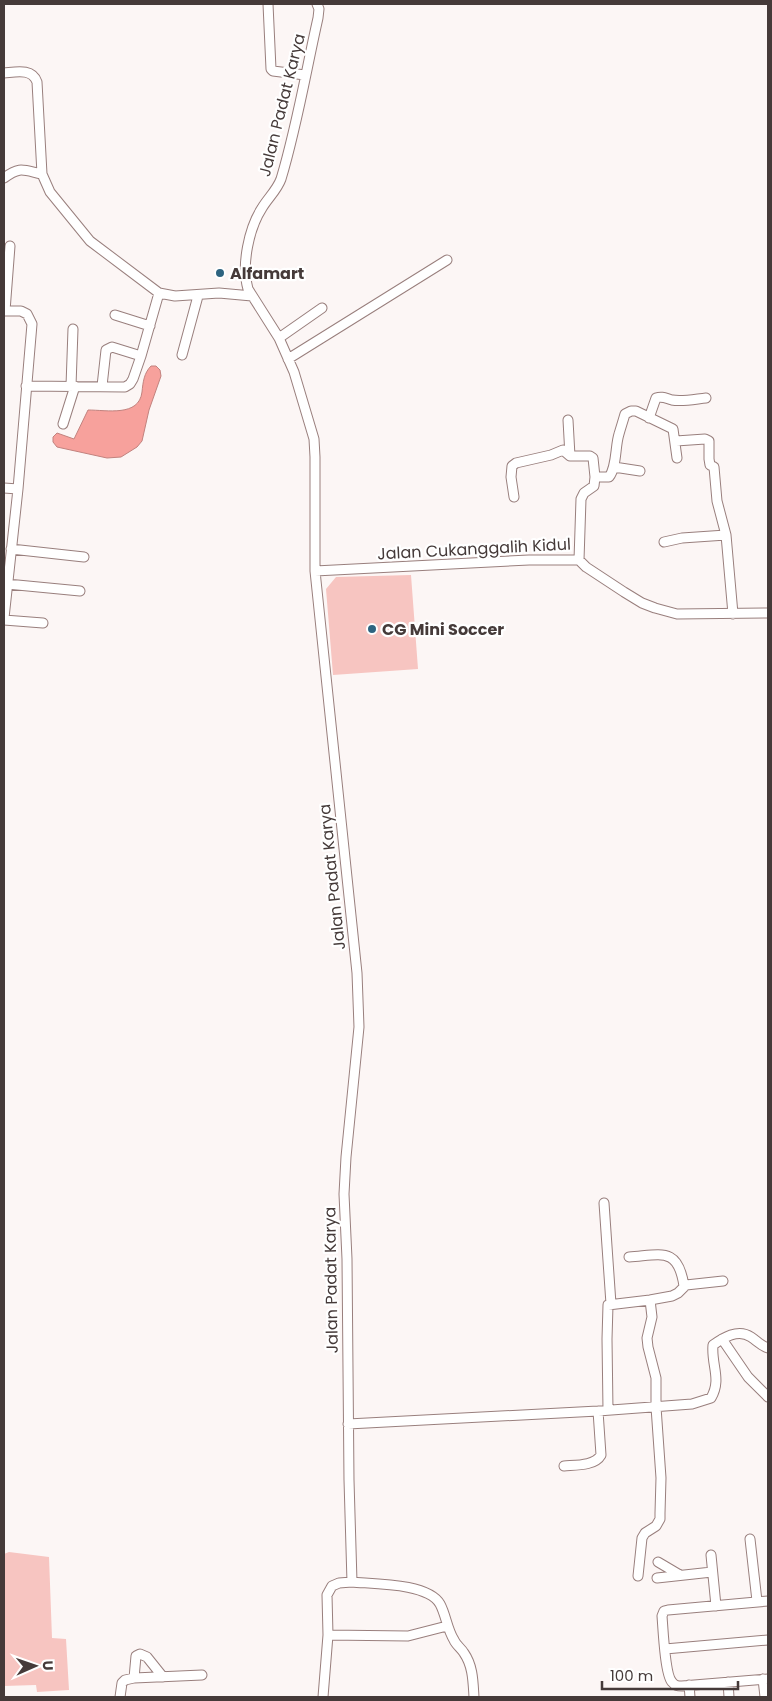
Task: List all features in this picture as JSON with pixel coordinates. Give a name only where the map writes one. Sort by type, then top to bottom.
[{"type":"street","points":[[268,4],[273,71],[305,75]]},
{"type":"street","name":"Jalan Padat Karya","points":[[317,4],[319,8],[318,18],[281,178],[254,222],[245,266],[246,282],[252,296],[279,338],[294,372],[314,439],[315,572],[358,973],[359,1027],[344,1194],[347,1259],[348,1424],[352,1582]]},
{"type":"street","points":[[4,73],[27,72],[35,77],[37,82],[42,174],[50,192],[90,241],[160,293],[175,296],[198,296],[219,293],[252,296]]},
{"type":"street","points":[[4,178],[19,169],[42,174]]},
{"type":"street","points":[[10,246],[4,311],[21,311],[28,314],[32,324],[18,489],[4,619],[43,623]]},
{"type":"street","points":[[288,359],[447,260]]},
{"type":"street","points":[[26,386],[125,387],[130,384],[141,356],[160,293]]},
{"type":"street","points":[[182,355],[198,296]]},
{"type":"street","points":[[279,338],[322,308]]},
{"type":"street","points":[[115,315],[150,326]]},
{"type":"street","points":[[63,424],[73,386],[72,329]]},
{"type":"street","points":[[102,386],[106,350],[108,348],[112,347],[141,356]]},
{"type":"street","points":[[649,418],[658,397],[677,400],[706,398]]},
{"type":"street","points":[[595,477],[609,477],[614,467],[619,434],[625,414],[631,411],[636,411],[672,428],[676,441],[677,458]]},
{"type":"street","points":[[568,420],[570,456]]},
{"type":"street","points":[[676,441],[706,438],[709,441],[710,465],[714,467],[717,502],[726,535],[733,614]]},
{"type":"street","points":[[514,496],[511,477],[512,466],[516,463],[551,455],[563,450],[570,456],[591,457],[594,460],[595,477],[594,486],[584,493],[581,499],[580,560]]},
{"type":"street","points":[[614,467],[640,471]]},
{"type":"street","points":[[4,488],[18,489]]},
{"type":"street","points":[[664,542],[682,538],[726,535]]},
{"type":"street","points":[[11,549],[84,557]]},
{"type":"street","name":"Jalan Cukanggalih Kidul","points":[[315,572],[529,560],[580,560],[586,567],[624,592],[642,603],[655,608],[677,614],[768,613]]},
{"type":"street","points":[[7,584],[80,592]]},
{"type":"street","points":[[604,1203],[610,1304],[608,1306],[606,1339],[608,1410]]},
{"type":"street","points":[[629,1257],[668,1256],[680,1266],[684,1286]]},
{"type":"street","points":[[610,1304],[672,1296],[678,1293],[684,1286],[723,1281]]},
{"type":"street","points":[[638,1576],[642,1538],[645,1533],[656,1526],[660,1519],[661,1478],[656,1378],[647,1338],[652,1317],[650,1300]]},
{"type":"street","points":[[348,1424],[598,1411],[692,1404],[711,1398],[715,1390],[713,1345],[731,1334],[740,1334],[749,1335],[758,1343],[768,1348]]},
{"type":"street","points":[[722,1339],[748,1377],[768,1397]]},
{"type":"street","points":[[564,1466],[593,1462],[599,1459],[601,1455],[598,1411]]},
{"type":"street","points":[[750,1538],[757,1601]]},
{"type":"street","points":[[711,1555],[716,1606]]},
{"type":"street","points":[[658,1562],[680,1575]]},
{"type":"street","points":[[657,1578],[712,1572]]},
{"type":"street","points":[[323,1697],[328,1635],[327,1596],[329,1589],[339,1583],[352,1582],[408,1587],[434,1597],[440,1604],[454,1641],[470,1664],[473,1675],[474,1697]]},
{"type":"street","points":[[764,1697],[766,1679],[689,1686],[676,1686],[672,1684],[669,1679],[662,1616],[664,1611],[668,1610],[768,1601]]},
{"type":"street","points":[[328,1635],[408,1636],[436,1627],[447,1626]]},
{"type":"street","points":[[665,1649],[768,1640]]},
{"type":"street","points":[[134,1678],[136,1656],[140,1654],[154,1664],[163,1677]]},
{"type":"street","points":[[120,1697],[122,1684],[126,1680],[202,1675]]},
{"type":"street","points":[[728,1682],[729,1697]]},
{"type":"street","points":[[689,1686],[690,1697]]},
{"type":"shaded area","points":[[151,366],[156,366],[160,370],[161,376],[149,410],[142,441],[137,447],[121,457],[107,458],[57,447],[53,442],[53,437],[57,433],[74,439],[88,410],[113,411],[129,409],[135,405],[140,400],[144,378]]},
{"type":"shaded area","name":"CG Mini Soccer","points":[[411,575],[418,669],[333,675],[326,589],[336,577]]},
{"type":"shaded area","points":[[9,1552],[49,1557],[52,1638],[66,1639],[69,1690],[37,1692],[36,1685],[4,1686],[4,1554]]},
{"type":"place","name":"Alfamart","points":[[220,273]]},
{"type":"place","name":"CG Mini Soccer","points":[[372,629]]}]
